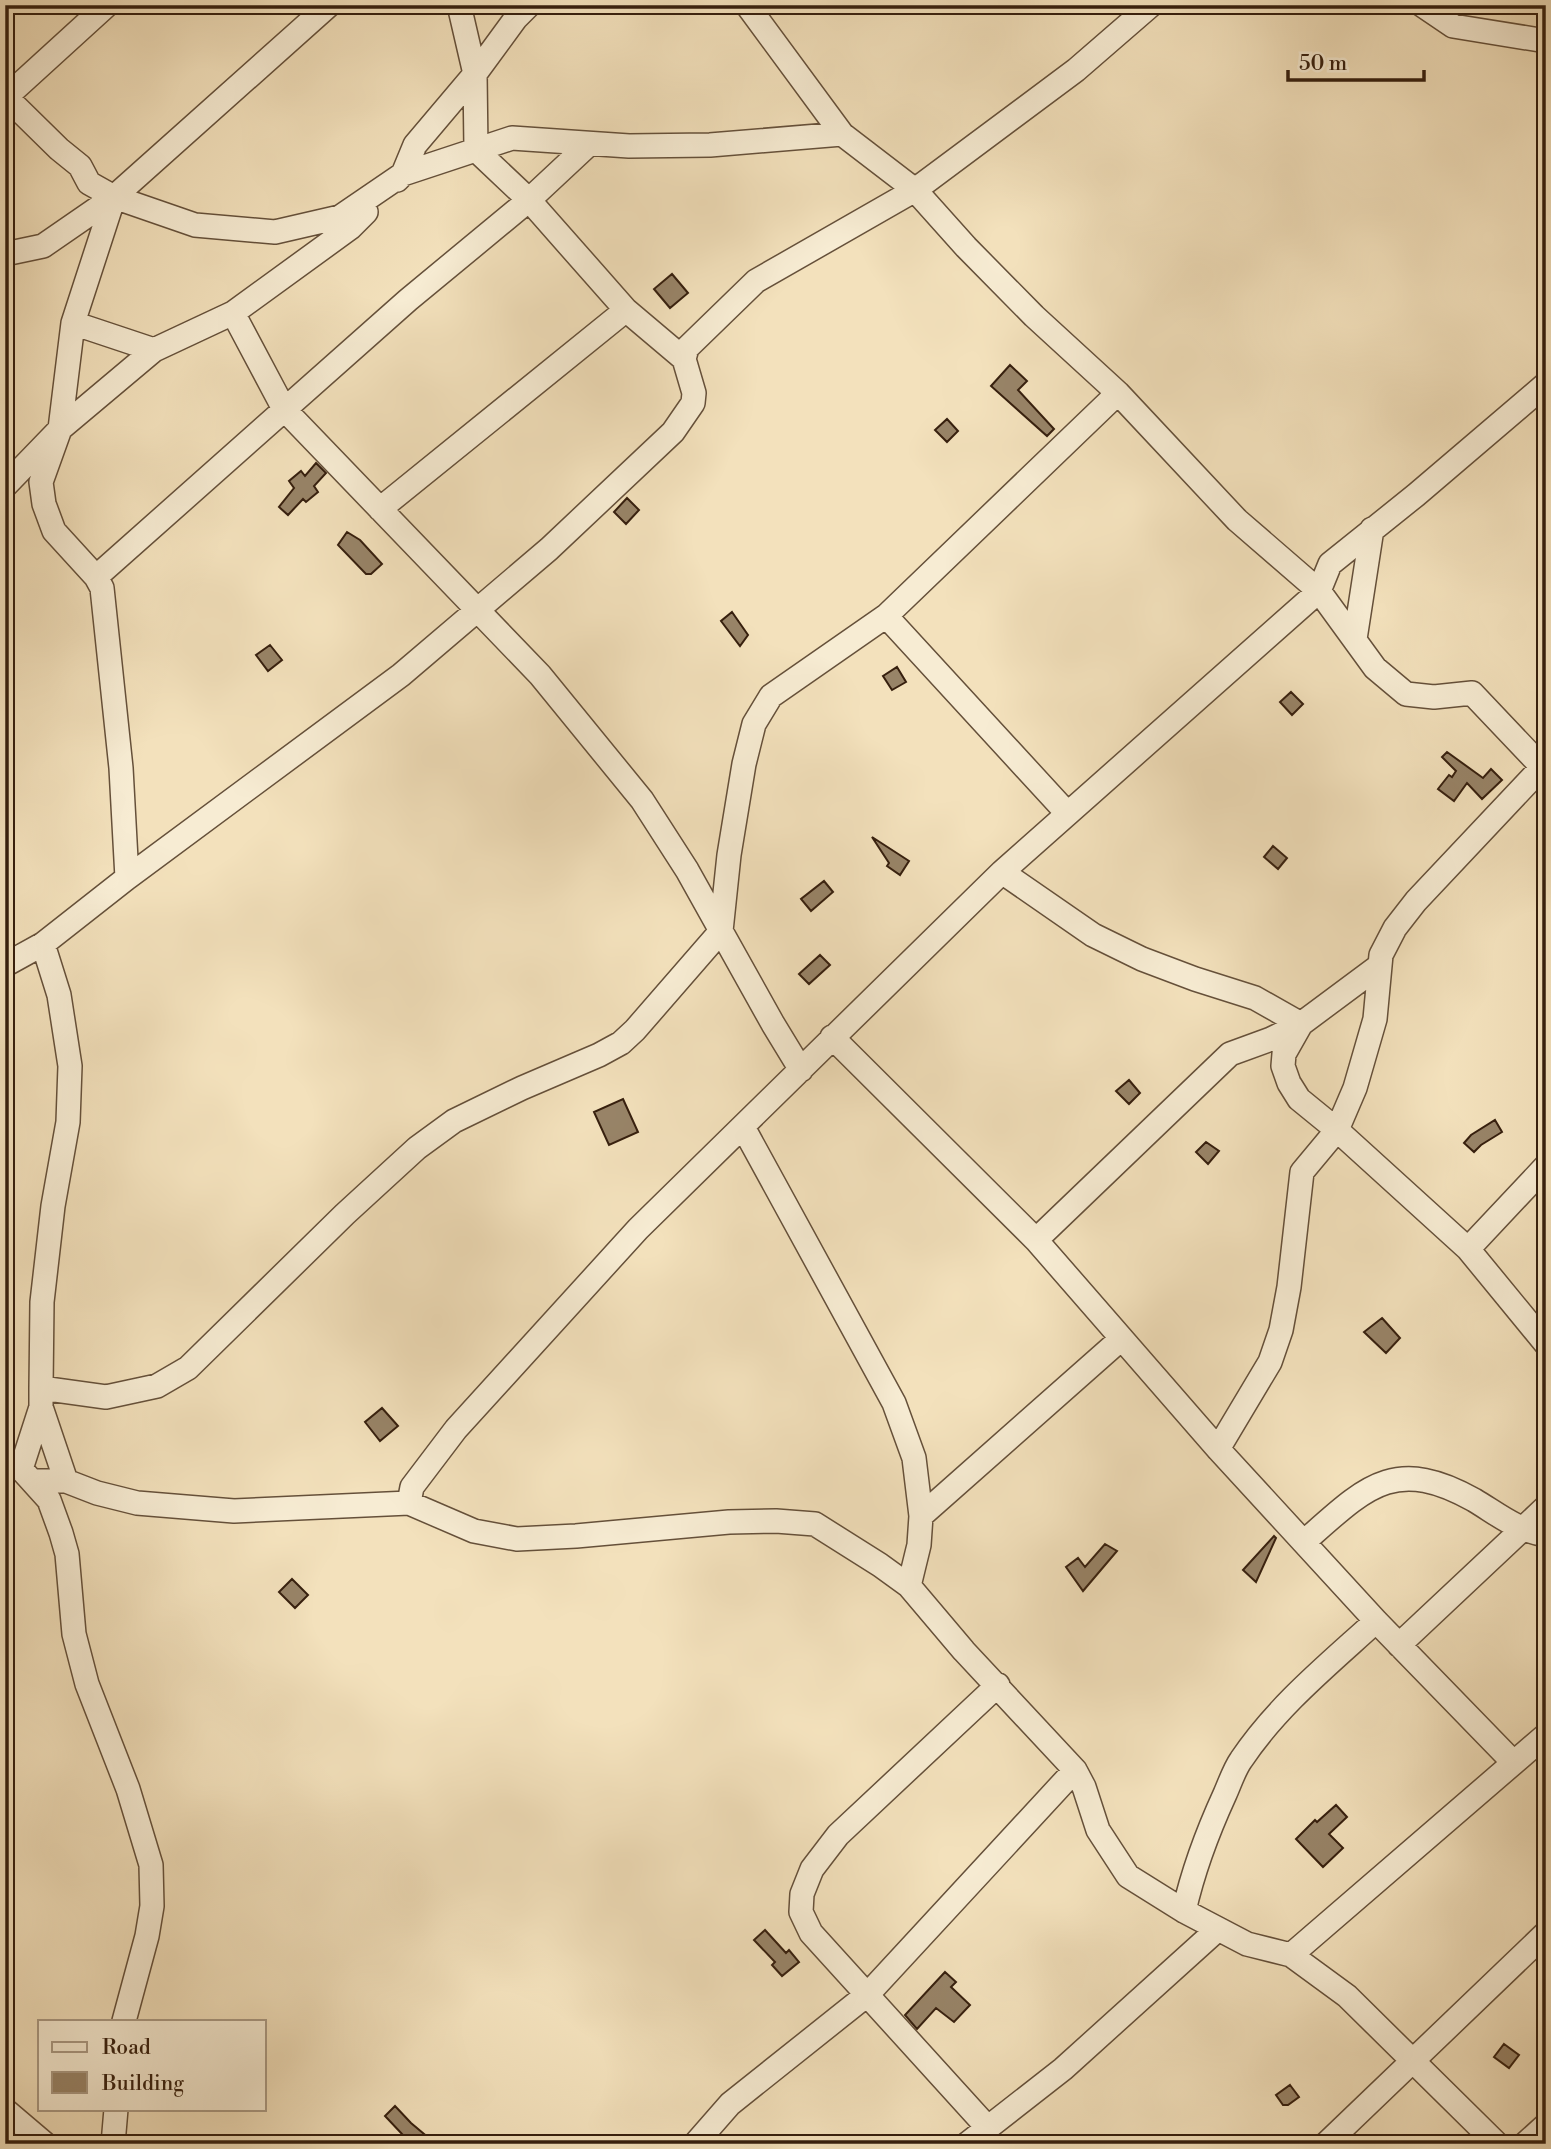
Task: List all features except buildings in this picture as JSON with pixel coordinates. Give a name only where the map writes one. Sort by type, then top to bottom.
[{"type":"street","points":[[107,5],[6,96],[80,166],[89,183],[114,197],[195,225],[275,232],[340,216],[403,174],[512,138],[589,144],[710,145],[842,134]]},
{"type":"street","points":[[5,254],[43,246],[114,197],[329,5]]},
{"type":"street","points":[[459,5],[475,74],[477,150],[529,200],[626,310],[684,359]]},
{"type":"street","points":[[5,486],[60,429],[154,349],[233,313],[350,228],[403,174],[415,145],[529,5]]},
{"type":"street","points":[[747,5],[842,134],[915,190],[1034,316],[1118,393],[1237,520],[1319,592],[1375,668],[1406,694],[1434,697],[1472,694],[1544,767],[1416,901],[1395,928],[1381,955],[1374,1019],[1355,1088],[1337,1130],[1302,1172],[1289,1287],[1281,1330],[1270,1362],[1218,1449]]},
{"type":"street","points":[[5,965],[43,944],[127,878],[401,675],[549,549],[673,432],[693,403],[694,393],[684,359],[687,348],[756,281],[915,190],[1076,70],[1151,5]]},
{"type":"street","points":[[1422,5],[1453,26],[1546,41]]},
{"type":"street","points":[[96,576],[408,300],[529,200],[589,144]]},
{"type":"street","points":[[114,197],[73,323],[60,429],[41,482],[44,505],[54,531],[96,576],[103,596],[121,768],[127,878]]},
{"type":"street","points":[[380,509],[626,310]]},
{"type":"street","points":[[233,313],[284,409],[540,675],[642,800],[687,870],[772,1024],[801,1070]]},
{"type":"street","points":[[73,323],[154,349]]},
{"type":"street","points":[[409,1503],[412,1486],[456,1429],[638,1228],[832,1037],[1002,872],[1319,592],[1330,564],[1546,384]]},
{"type":"street","points":[[41,1398],[106,1397],[158,1385],[188,1368],[345,1214],[417,1148],[454,1121],[621,1043],[721,931],[729,855],[744,764],[754,724],[771,696],[886,616],[1118,393]]},
{"type":"street","points":[[1355,639],[1372,529]]},
{"type":"street","points":[[886,616],[1067,813]]},
{"type":"street","points":[[1002,872],[1102,939],[1156,964],[1255,998],[1301,1024]]},
{"type":"street","points":[[20,1470],[41,1398],[42,1302],[53,1206],[68,1122],[70,1066],[59,995],[43,944]]},
{"type":"street","points":[[1037,1240],[1230,1054],[1271,1039],[1301,1024],[1379,966]]},
{"type":"street","points":[[1301,1024],[1284,1054],[1283,1066],[1299,1099],[1468,1249],[1546,1344]]},
{"type":"street","points":[[832,1037],[1037,1240],[1218,1449],[1399,1646],[1513,1762]]},
{"type":"street","points":[[743,1127],[894,1403],[914,1458],[920,1516],[919,1545],[909,1586]]},
{"type":"street","points":[[1468,1249],[1546,1166]]},
{"type":"street","points":[[920,1516],[1121,1339]]},
{"type":"street","points":[[41,1398],[66,1481]]},
{"type":"street","points":[[20,1470],[136,1503],[234,1511],[409,1503],[474,1531],[517,1539],[729,1522],[815,1524],[909,1586],[964,1651],[1075,1770],[1084,1787],[1098,1830],[1128,1876],[1184,1911],[1247,1944],[1291,1955],[1347,1996],[1497,2144]]},
{"type":"street","points":[[20,1470],[49,1500],[61,1533],[66,1554],[74,1634],[83,1671],[128,1789],[151,1866],[152,1906],[149,1926],[124,2020]]},
{"type":"street","points":[[1305,1541],[1354,1497],[1385,1482],[1408,1477],[1433,1482],[1472,1499],[1522,1530],[1546,1535]]},
{"type":"street","points":[[1399,1646],[1546,1507]]},
{"type":"street","points":[[1184,1911],[1189,1888],[1238,1763],[1272,1720],[1376,1621]]},
{"type":"street","points":[[988,2128],[811,1933],[801,1912],[802,1894],[812,1869],[838,1835],[998,1685]]},
{"type":"street","points":[[1291,1955],[1546,1735]]},
{"type":"street","points":[[695,2144],[730,2104],[868,1994],[1075,1770]]},
{"type":"street","points":[[967,2144],[1063,2069],[1218,1929]]},
{"type":"street","points":[[1326,2144],[1546,1933]]},
{"type":"street","points":[[5,2110],[45,2144]]},
{"type":"street","points":[[113,2144],[116,2110]]},
{"type":"street","points":[[1525,2144],[1546,2124]]}]
